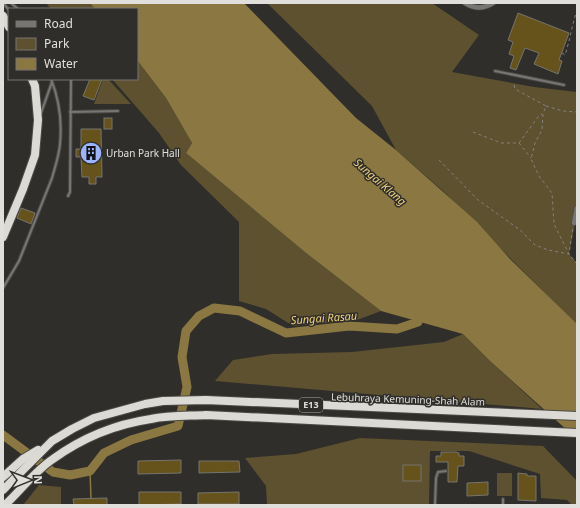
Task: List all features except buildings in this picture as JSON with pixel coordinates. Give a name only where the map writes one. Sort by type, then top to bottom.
[{"type":"highway","points":[[3,16],[8,25]]},
{"type":"highway","points":[[3,237],[35,155],[38,120],[32,80]]},
{"type":"highway","name":"Lebuhraya Kemuning-Shah Alam","points":[[6,478],[22,459],[77,426],[110,413],[145,404],[175,400],[206,400],[577,416]]},
{"type":"highway","name":"E13","points":[[5,505],[36,473],[53,459],[72,447],[113,428],[152,418],[206,415],[577,433]]},
{"type":"highway","points":[[3,490],[6,478]]},
{"type":"street","points":[[465,3],[471,7],[479,8],[487,7],[493,3]]},
{"type":"street","points":[[574,223],[577,208]]},
{"type":"lane","points":[[495,71],[564,85]]},
{"type":"lane","points":[[38,120],[52,80]]},
{"type":"lane","points":[[3,288],[19,261],[52,178],[56,164],[60,145],[60,124],[52,80]]},
{"type":"lane","points":[[68,196],[70,192],[71,80]]},
{"type":"lane","points":[[70,112],[118,111]]},
{"type":"lane","points":[[435,505],[436,478],[438,472],[446,471]]},
{"type":"lane","points":[[503,499],[503,505]]},
{"type":"path","points":[[562,53],[565,54],[570,40],[577,10]]},
{"type":"path","points":[[514,85],[515,89],[546,106],[563,111],[577,112]]},
{"type":"path","points":[[531,159],[535,143],[542,130],[543,114],[546,106]]},
{"type":"path","points":[[519,143],[538,117],[543,114]]},
{"type":"path","points":[[473,132],[501,143],[519,143]]},
{"type":"path","points":[[519,143],[531,159],[539,176],[552,193],[554,224],[569,254],[577,264]]},
{"type":"path","points":[[439,160],[478,200],[520,230],[535,245],[548,250],[569,254]]},
{"type":"path","points":[[569,254],[574,223]]},
{"type":"green space","points":[[46,3],[90,3],[94,8],[50,8]]},
{"type":"green space","points":[[267,3],[432,3],[479,35],[452,72],[534,87],[577,92],[577,214],[569,254],[577,263],[577,325],[442,190],[396,150],[372,106]]},
{"type":"green space","points":[[138,61],[166,98],[192,143],[186,153],[306,253],[381,311],[357,320],[293,326],[266,309],[239,301],[239,222],[181,165],[159,133],[113,80],[138,80]]},
{"type":"green space","points":[[103,80],[109,80],[131,104],[94,104]]},
{"type":"green space","points":[[463,334],[542,409],[215,381],[233,360],[272,354],[352,352],[444,342]]},
{"type":"green space","points":[[360,438],[543,446],[577,481],[577,505],[572,505],[567,500],[541,498],[540,474],[469,451],[430,451],[429,505],[267,505],[266,486],[245,458],[296,454]]},
{"type":"green space","points":[[497,473],[512,473],[512,496],[497,496]]},
{"type":"green space","points":[[39,485],[61,487],[61,505],[23,505]]},
{"type":"water","name":"Sungai Klang","points":[[90,3],[244,3],[356,118],[396,150],[477,222],[510,259],[577,324],[577,439],[490,361],[463,334],[381,311],[306,253],[186,153],[192,143],[166,98],[138,61],[138,8],[94,8]]},
{"type":"waterway","name":"Sungai Rasau","points":[[3,435],[53,472],[70,475],[90,471],[104,453],[131,440],[178,426],[187,387],[182,357],[186,331],[199,316],[214,308],[240,311],[286,333],[349,326],[397,329],[418,322],[422,311]]},
{"type":"waterway","points":[[90,471],[91,499]]},
{"type":"place","name":"Urban Park Hall","points":[[91,153]]}]
